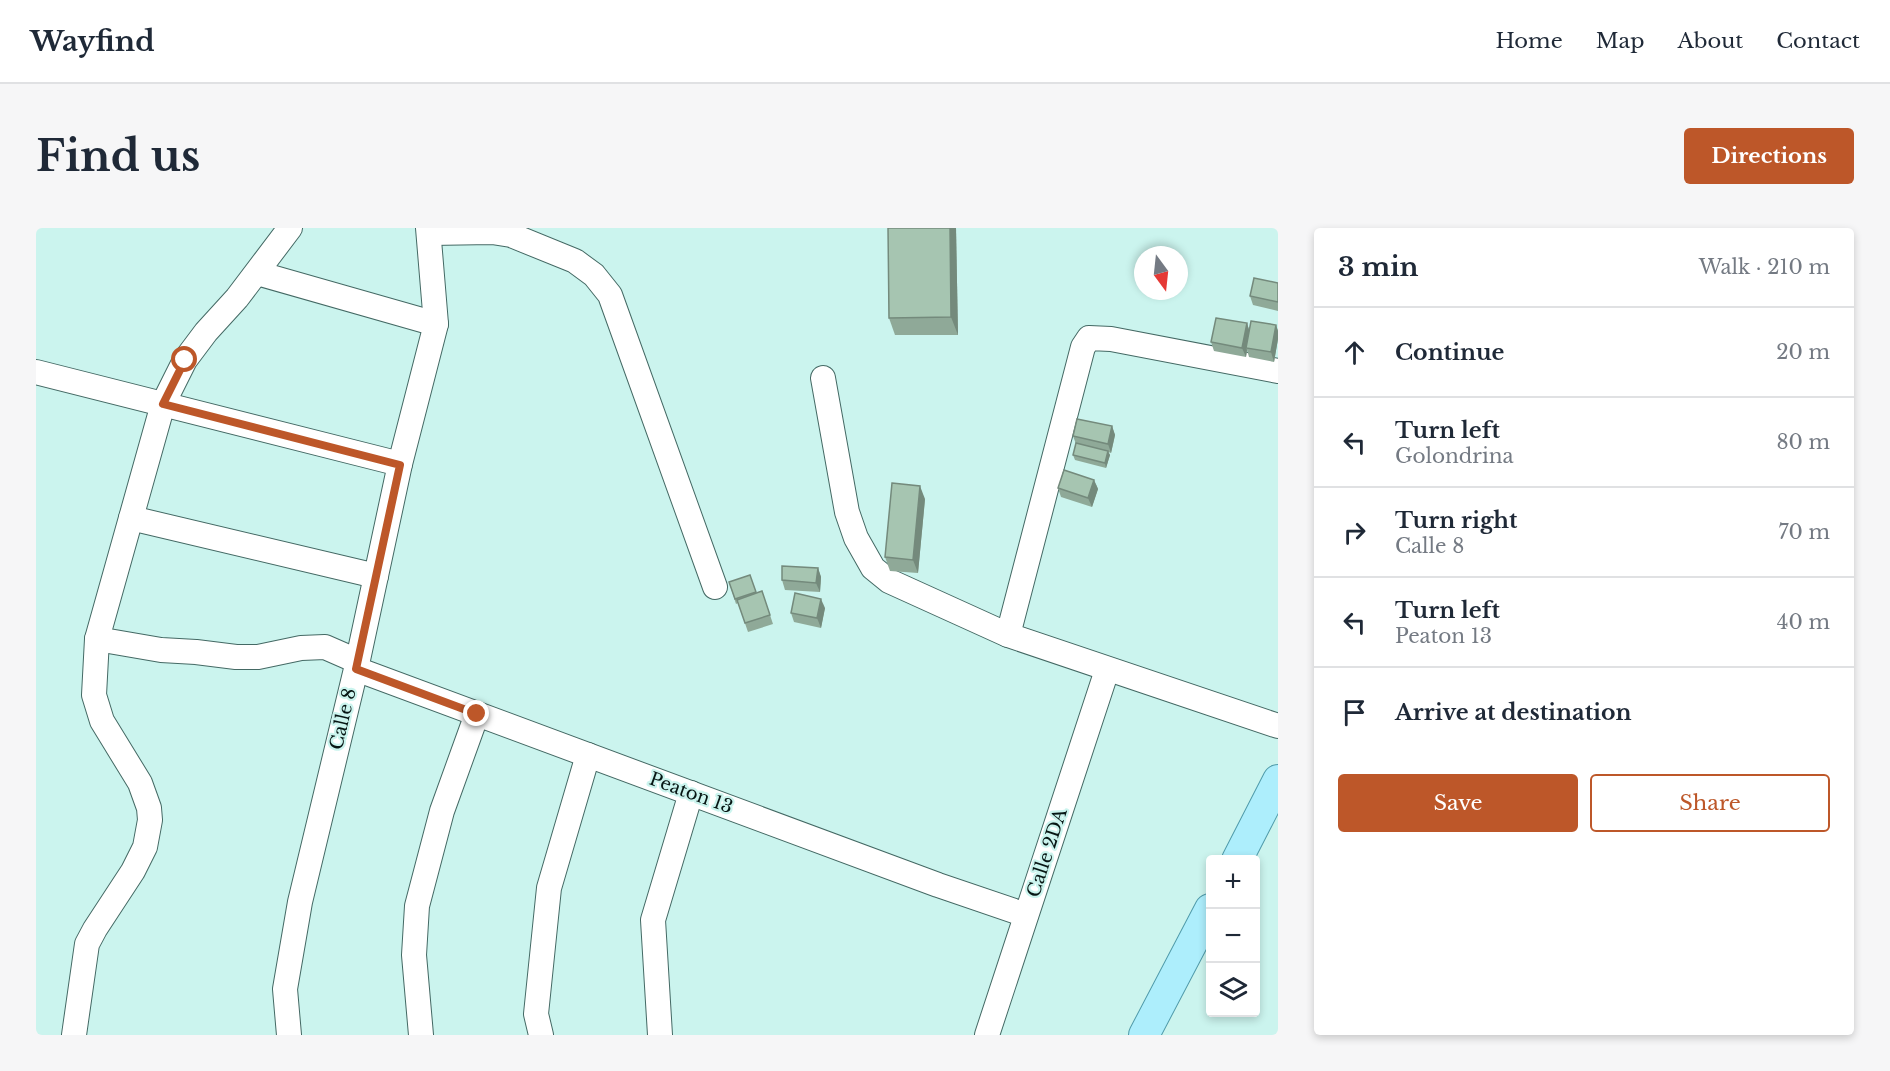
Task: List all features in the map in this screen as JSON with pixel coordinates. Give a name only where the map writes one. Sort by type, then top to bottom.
[{"type":"main road","points":[[1239,855],[1278,780]]},
{"type":"main road","points":[[1144,1035],[1206,917]]},
{"type":"street","points":[[74,1035],[87,944],[133,871],[145,847],[150,820],[149,808],[140,783],[102,721],[94,695],[97,639],[163,404],[185,360],[206,332],[237,298],[290,228]]},
{"type":"street","points":[[429,231],[492,232],[511,235],[575,261],[594,275],[610,295],[714,587]]},
{"type":"street","name":"Calle 8","points":[[289,1035],[285,989],[300,902],[357,665],[400,465],[436,324],[429,231]]},
{"type":"street","points":[[256,273],[436,324]]},
{"type":"street","points":[[1008,635],[1083,347],[1089,338],[1111,339],[1278,371]]},
{"type":"street","points":[[36,372],[400,465]]},
{"type":"street","points":[[823,378],[848,512],[856,538],[873,568],[889,581],[1008,635],[1278,726]]},
{"type":"street","points":[[131,518],[376,576]]},
{"type":"street","name":"Peaton 13","points":[[97,639],[161,650],[236,657],[258,657],[301,648],[325,647],[357,665],[477,714],[938,885],[1026,915]]},
{"type":"street","name":"Calle 2DA","points":[[987,1035],[1107,670]]},
{"type":"street","points":[[421,1035],[414,955],[417,906],[442,811],[477,714]]},
{"type":"street","points":[[541,1035],[536,1014],[549,888],[588,755]]},
{"type":"street","points":[[660,1035],[653,920],[692,793]]},
{"type":"building","points":[[888,228],[950,228],[951,317],[889,318]]},
{"type":"building","points":[[1254,278],[1278,283],[1278,302],[1250,296]]},
{"type":"building","points":[[1216,318],[1247,323],[1242,348],[1211,342]]},
{"type":"building","points":[[1251,321],[1276,325],[1271,352],[1246,348]]},
{"type":"building","points":[[1077,419],[1112,426],[1108,444],[1073,436]]},
{"type":"building","points":[[1076,443],[1108,451],[1105,463],[1073,455]]},
{"type":"building","points":[[1064,470],[1094,480],[1088,498],[1058,488]]},
{"type":"building","points":[[892,483],[920,486],[913,560],[885,557]]},
{"type":"building","points":[[782,566],[818,568],[816,583],[782,580]]},
{"type":"building","points":[[750,575],[756,592],[735,599],[729,582]]},
{"type":"building","points":[[762,591],[770,615],[745,623],[737,600]]},
{"type":"building","points":[[795,593],[821,599],[817,618],[791,613]]},
{"type":"route","points":[[185,360],[163,404],[400,465],[356,669],[477,714]]}]
